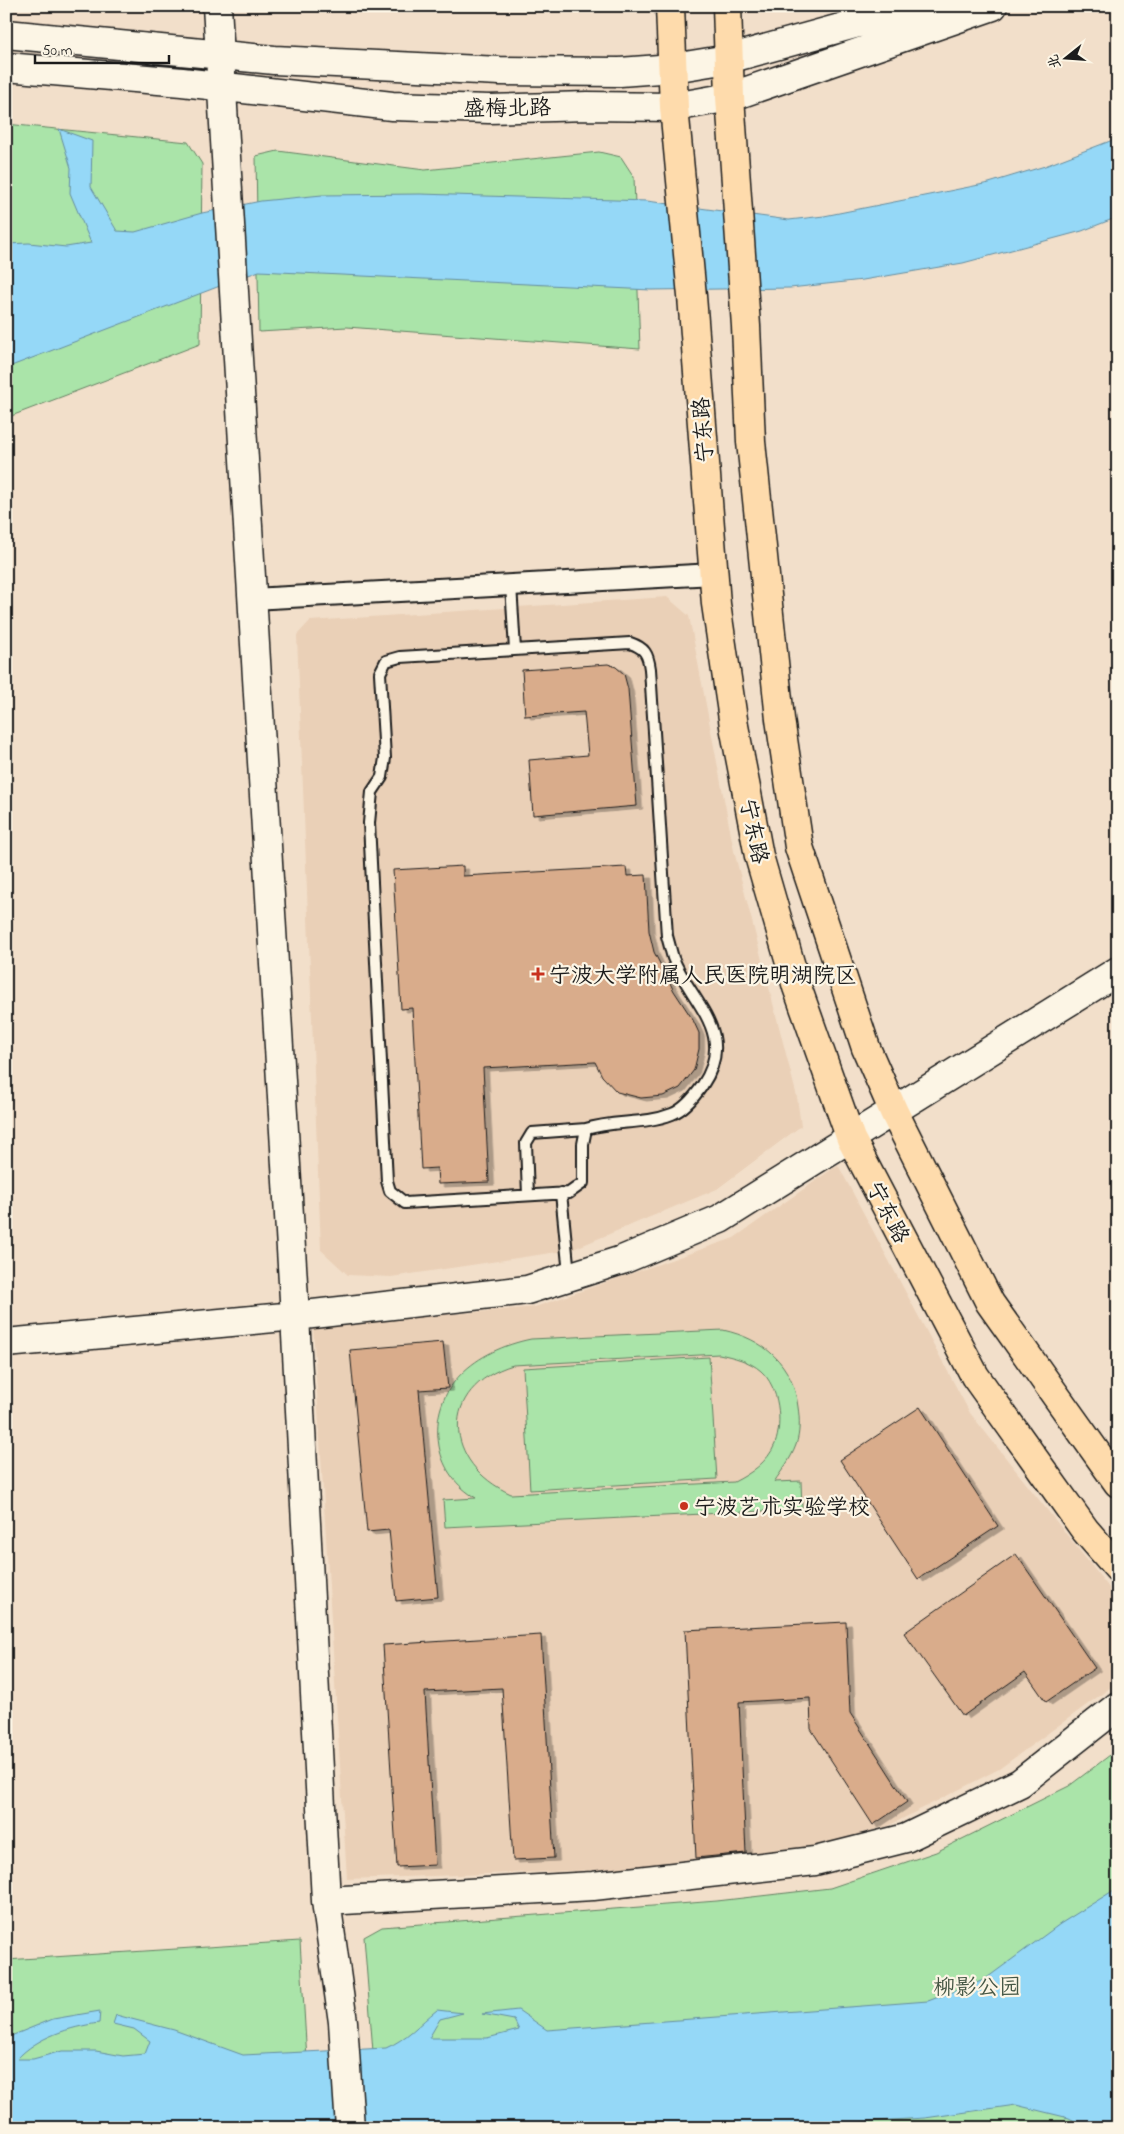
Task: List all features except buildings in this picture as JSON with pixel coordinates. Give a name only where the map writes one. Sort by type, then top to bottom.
[{"type":"main road","name":"宁东路","points":[[670,6],[674,107],[692,296],[714,574],[734,726],[759,856],[797,987],[851,1139],[975,1376],[1085,1530],[1118,1568]]},
{"type":"main road","name":"宁东路","points":[[727,6],[730,97],[746,326],[751,442],[780,719],[799,847],[866,1048],[894,1112],[990,1303],[1118,1483]]},
{"type":"street","points":[[217,6],[295,1316],[326,1901],[343,2022],[350,2128]]},
{"type":"street","name":"盛梅北路","points":[[6,34],[274,60],[500,71],[620,72],[673,68],[728,59],[920,6]]},
{"type":"street","name":"盛梅北路","points":[[6,67],[392,106],[489,110],[587,106],[674,107],[730,97],[993,6]]},
{"type":"street","points":[[252,599],[714,574]]},
{"type":"street","points":[[6,1343],[295,1316],[527,1290],[622,1260],[720,1219],[1118,971]]},
{"type":"street","points":[[326,1901],[593,1886],[815,1861],[906,1838],[1020,1783],[1118,1706]]},
{"type":"lane","points":[[511,585],[515,650]]},
{"type":"lane","points":[[528,1195],[526,1143],[532,1133],[586,1129],[600,1125],[641,1123],[674,1114],[695,1097],[710,1074],[716,1058],[714,1036],[702,1006],[674,959],[668,936],[648,656],[641,647],[630,643],[400,656],[386,661],[380,672],[385,758],[382,777],[372,792],[369,812],[387,1181],[390,1190],[405,1203],[569,1193],[583,1182],[583,1144],[586,1129]]},
{"type":"lane","points":[[562,1193],[570,1277]]},
{"type":"shaded area","name":"宁波大学附属人民医院明湖院区","points":[[667,597],[689,616],[734,851],[797,1097],[801,1126],[717,1189],[571,1250],[391,1277],[348,1275],[321,1250],[297,635],[310,621]]},
{"type":"shaded area","name":"宁波艺术实验学校","points":[[838,1165],[970,1413],[1118,1599],[1118,1682],[999,1769],[888,1826],[800,1850],[710,1866],[347,1879],[313,1326],[535,1307],[734,1238]]},
{"type":"green space","points":[[6,124],[188,142],[202,164],[200,344],[6,418]]},
{"type":"green space","points":[[278,151],[425,170],[599,152],[621,157],[634,177],[640,349],[347,327],[259,332],[256,156]]},
{"type":"green space","points":[[723,1330],[738,1334],[763,1347],[783,1366],[790,1378],[795,1392],[799,1417],[796,1445],[789,1460],[774,1482],[801,1481],[802,1509],[445,1527],[443,1500],[476,1498],[457,1483],[447,1470],[439,1446],[438,1425],[442,1406],[449,1389],[461,1374],[492,1352],[511,1344],[531,1339]],"holes":[[[719,1354],[747,1362],[761,1371],[772,1386],[778,1405],[779,1426],[772,1450],[763,1462],[734,1482],[511,1494],[489,1481],[472,1464],[462,1446],[458,1427],[461,1408],[471,1391],[488,1376],[513,1365]]]},
{"type":"green space","points":[[709,1357],[717,1479],[530,1490],[523,1368]]},
{"type":"green space","name":"柳影公园","points":[[1118,1749],[1118,2128],[379,2128],[364,1937],[382,1927],[717,1901],[830,1888],[936,1852],[1069,1786]]},
{"type":"green space","points":[[300,1941],[311,2128],[6,2128],[6,1960]]},
{"type":"water","points":[[59,129],[92,141],[91,187],[117,231],[135,232],[202,213],[261,201],[322,195],[420,194],[647,201],[789,220],[824,216],[989,183],[1045,166],[1118,138],[1118,217],[1082,231],[963,263],[863,280],[790,288],[651,290],[259,271],[6,368],[6,244],[29,243],[66,247],[91,243],[70,193],[71,168]]},
{"type":"water","points":[[1111,1892],[1118,1892],[1118,2128],[1088,2128],[1069,2118],[1016,2105],[925,2118],[760,2128],[6,2128],[6,2038],[53,2019],[100,2011],[99,2023],[55,2034],[34,2045],[17,2059],[33,2059],[62,2051],[96,2051],[123,2056],[145,2054],[150,2041],[134,2029],[113,2024],[116,2015],[174,2030],[243,2055],[386,2048],[407,2036],[437,2010],[463,2013],[440,2019],[429,2038],[487,2038],[519,2030],[514,2020],[482,2014],[518,2010],[547,2030],[928,2001],[984,1980],[1060,1924]]},
{"type":"place","name":"宁波大学附属人民医院明湖院区","points":[[538,974]]},
{"type":"place","name":"宁波艺术实验学校","points":[[684,1506]]}]
